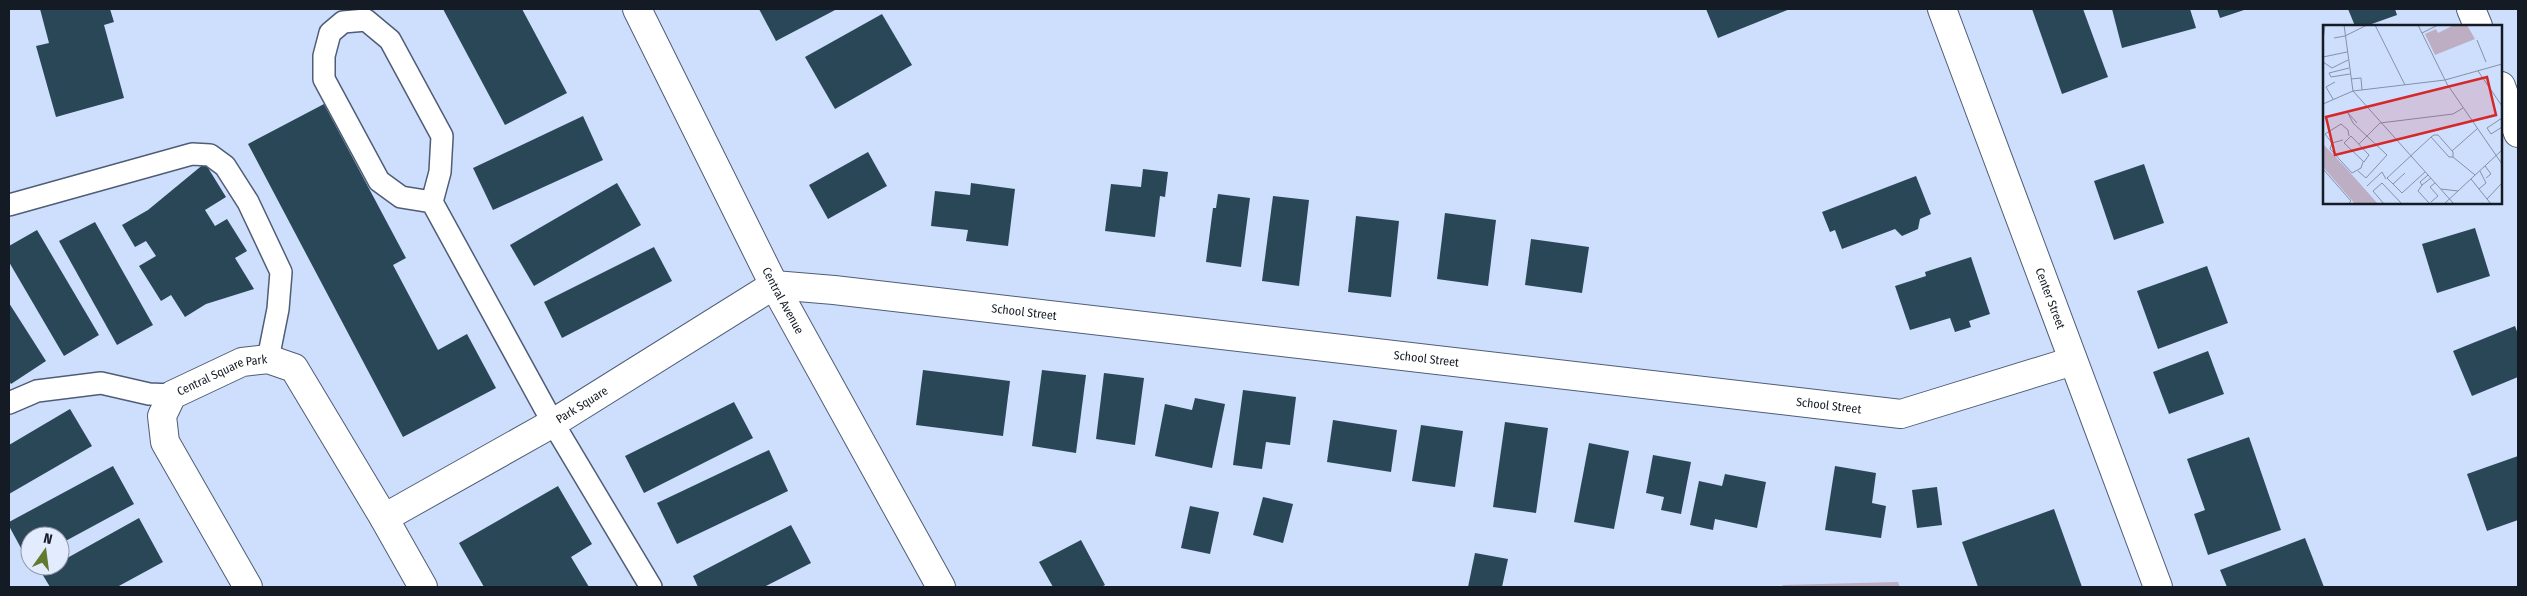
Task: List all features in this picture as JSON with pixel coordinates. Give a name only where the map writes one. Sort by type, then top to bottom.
[{"type":"street","name":"Central Avenue","points":[[637,9],[774,285],[941,587]]},
{"type":"street","name":"Center Street","points":[[1942,9],[2158,587]]},
{"type":"street","points":[[2471,9],[2478,25]]},
{"type":"street","points":[[2502,89],[2518,133]]},
{"type":"street","name":"School Street","points":[[774,285],[854,292],[1901,414],[2073,361]]},
{"type":"street","name":"Park Square","points":[[384,518],[553,423],[774,285]]},
{"type":"street","name":"Central Square Park","points":[[248,587],[165,442],[162,416],[172,395],[242,362],[268,358],[294,368],[423,587]]},
{"type":"lane","points":[[432,202],[401,197],[379,181],[324,80],[324,56],[330,33],[343,22],[366,20],[390,40],[442,136],[440,172],[432,202],[553,423],[651,587]]},
{"type":"lane","points":[[9,205],[192,154],[210,155],[225,166],[248,202],[281,272],[278,309],[268,358]]},
{"type":"lane","points":[[9,403],[37,392],[100,383],[149,394],[172,395]]},
{"type":"shaded area","points":[[1898,582],[1900,587],[1781,587],[1783,585]]},
{"type":"building","points":[[40,9],[110,9],[114,22],[104,25],[124,98],[56,117],[36,46],[49,43]]},
{"type":"building","points":[[443,9],[522,9],[567,93],[505,125]]},
{"type":"building","points":[[759,9],[837,9],[776,41]]},
{"type":"building","points":[[1706,9],[1790,9],[1718,38]]},
{"type":"building","points":[[2032,9],[2083,9],[2108,77],[2062,94]]},
{"type":"building","points":[[2112,9],[2190,9],[2196,28],[2122,48]]},
{"type":"building","points":[[2217,9],[2247,9],[2220,18]]},
{"type":"building","points":[[2348,9],[2395,9],[2397,15],[2369,25],[2355,25]]},
{"type":"building","points":[[882,14],[912,65],[835,109],[805,57]]},
{"type":"building","points":[[324,104],[406,258],[393,265],[438,350],[467,334],[496,388],[403,437],[248,144]]},
{"type":"building","points":[[583,116],[603,160],[493,210],[473,168]]},
{"type":"building","points":[[868,152],[887,186],[828,219],[809,185]]},
{"type":"building","points":[[205,163],[226,197],[205,210],[215,226],[227,219],[247,251],[235,258],[254,289],[206,304],[185,317],[171,295],[161,301],[139,266],[156,256],[146,241],[135,247],[122,225],[148,210]]},
{"type":"building","points":[[2144,164],[2164,223],[2114,240],[2094,181]]},
{"type":"building","points":[[1143,169],[1168,172],[1165,197],[1160,196],[1155,237],[1105,231],[1111,184],[1141,187]]},
{"type":"building","points":[[1916,176],[1931,214],[1920,219],[1918,229],[1902,236],[1895,229],[1842,249],[1835,230],[1830,232],[1822,212]]},
{"type":"building","points":[[617,183],[641,225],[534,286],[510,245]]},
{"type":"building","points":[[971,183],[1015,189],[1008,246],[966,241],[968,230],[931,226],[935,191],[970,195]]},
{"type":"building","points":[[1218,194],[1250,198],[1241,267],[1206,262],[1213,208],[1216,208]]},
{"type":"building","points":[[1273,196],[1309,200],[1299,286],[1262,281]]},
{"type":"building","points":[[1445,213],[1496,220],[1488,286],[1437,279]]},
{"type":"building","points":[[1356,216],[1399,221],[1391,297],[1348,292]]},
{"type":"building","points":[[95,222],[153,325],[117,345],[59,241]]},
{"type":"building","points":[[2475,228],[2490,276],[2437,293],[2422,244]]},
{"type":"building","points":[[37,230],[99,335],[64,356],[9,262],[9,246]]},
{"type":"building","points":[[1531,239],[1589,247],[1582,293],[1525,285]]},
{"type":"building","points":[[654,247],[672,281],[562,338],[544,302]]},
{"type":"building","points":[[1971,257],[1990,314],[1969,321],[1971,327],[1955,332],[1950,318],[1910,330],[1895,286],[1926,276],[1925,272]]},
{"type":"building","points":[[2207,266],[2228,323],[2158,349],[2137,291]]},
{"type":"building","points":[[9,303],[46,361],[11,384],[9,381]]},
{"type":"building","points":[[2515,326],[2518,334],[2518,377],[2472,396],[2453,351]]},
{"type":"building","points":[[2208,351],[2224,394],[2169,414],[2153,372]]},
{"type":"building","points":[[923,370],[1010,381],[1003,436],[916,425]]},
{"type":"building","points":[[1042,370],[1086,375],[1076,453],[1032,446]]},
{"type":"building","points":[[1104,373],[1144,378],[1135,445],[1096,439]]},
{"type":"building","points":[[1243,390],[1296,397],[1290,445],[1266,442],[1262,469],[1233,465]]},
{"type":"building","points":[[1195,398],[1225,404],[1212,468],[1155,456],[1165,404],[1192,410]]},
{"type":"building","points":[[734,402],[753,438],[644,493],[625,456]]},
{"type":"building","points":[[70,409],[92,446],[9,494],[9,445]]},
{"type":"building","points":[[1333,420],[1397,430],[1391,472],[1327,462]]},
{"type":"building","points":[[1505,422],[1548,428],[1536,513],[1493,507]]},
{"type":"building","points":[[1421,425],[1463,431],[1455,487],[1412,481]]},
{"type":"building","points":[[2249,437],[2281,530],[2208,555],[2194,514],[2205,510],[2187,459]]},
{"type":"building","points":[[1589,443],[1629,451],[1614,529],[1574,522]]},
{"type":"building","points":[[769,450],[788,491],[677,544],[657,503]]},
{"type":"building","points":[[1653,455],[1691,462],[1681,514],[1661,510],[1664,497],[1646,493]]},
{"type":"building","points":[[2518,456],[2518,520],[2487,531],[2467,474]]},
{"type":"building","points":[[113,466],[134,504],[70,539],[70,526],[20,526],[20,546],[9,526],[9,522]]},
{"type":"building","points":[[1835,466],[1876,473],[1872,503],[1886,506],[1881,538],[1825,530]]},
{"type":"building","points":[[1725,474],[1766,482],[1757,528],[1715,519],[1713,530],[1690,525],[1699,481],[1722,486]]},
{"type":"building","points":[[558,486],[592,544],[571,557],[589,587],[484,587],[459,543]]},
{"type":"building","points":[[1937,487],[1942,525],[1917,528],[1912,490]]},
{"type":"building","points":[[1263,497],[1293,504],[1283,543],[1253,535]]},
{"type":"building","points":[[1190,506],[1219,512],[1210,554],[1181,548]]},
{"type":"building","points":[[2054,509],[2082,587],[1978,587],[1962,542]]},
{"type":"building","points":[[139,518],[163,562],[117,587],[50,587],[43,576],[70,576],[70,556]]},
{"type":"building","points":[[791,525],[811,563],[764,587],[698,587],[693,576]]},
{"type":"building","points":[[2305,538],[2324,587],[2227,587],[2220,570]]},
{"type":"building","points":[[1081,540],[1105,585],[1101,587],[1053,587],[1039,562]]},
{"type":"building","points":[[1475,553],[1508,559],[1502,587],[1468,587]]}]
